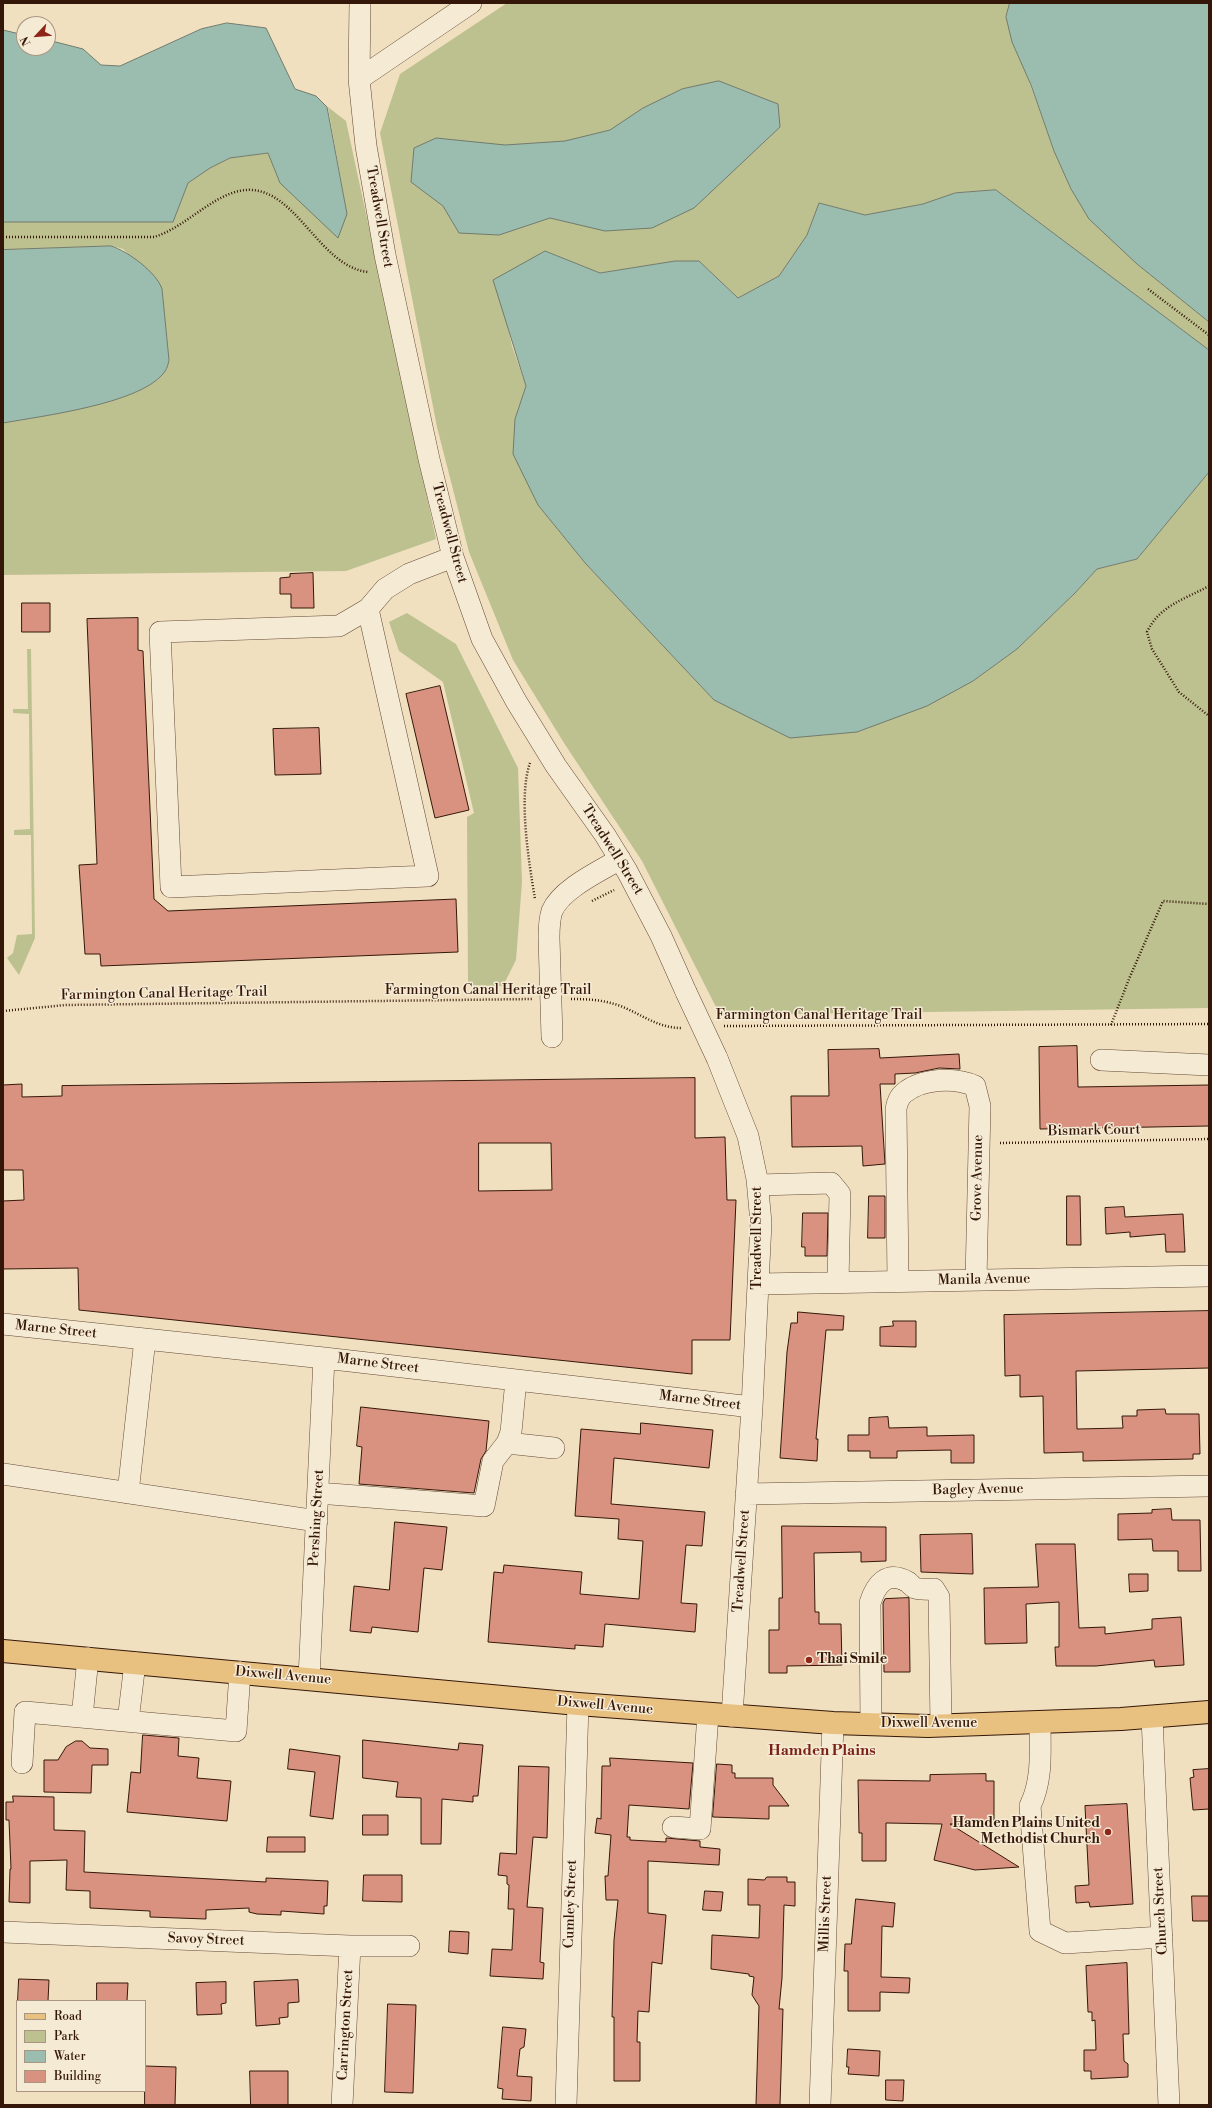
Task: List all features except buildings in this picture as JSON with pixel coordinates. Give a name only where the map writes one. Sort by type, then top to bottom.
[{"type":"main road","name":"Dixwell Avenue","points":[[3,1651],[310,1678],[578,1704],[833,1723],[941,1725],[1152,1717],[1209,1712]]},
{"type":"street","name":"Treadwell Street","points":[[360,3],[359,79],[366,146],[388,270],[452,558],[482,639],[516,701],[556,766],[612,864],[648,908],[717,1058],[748,1136],[758,1185],[761,1223],[752,1407],[732,1716]]},
{"type":"street","points":[[359,79],[471,3]]},
{"type":"street","points":[[368,609],[428,876],[171,887],[160,632],[339,626],[368,609],[385,589],[409,574],[452,558]]},
{"type":"street","points":[[552,1037],[564,996],[549,922],[553,909],[566,894],[612,864]]},
{"type":"street","points":[[1101,1060],[1209,1065]]},
{"type":"street","name":"Grove Avenue","points":[[898,1282],[895,1116],[899,1098],[914,1087],[954,1080],[967,1082],[975,1086],[978,1091],[980,1106],[976,1280]]},
{"type":"street","points":[[758,1185],[831,1183],[840,1194],[838,1282]]},
{"type":"street","name":"Manila Avenue","points":[[759,1284],[1209,1276]]},
{"type":"street","name":"Marne Street","points":[[3,1324],[324,1358],[752,1407]]},
{"type":"street","points":[[128,1493],[145,1339]]},
{"type":"street","name":"Pershing Street","points":[[310,1678],[324,1358]]},
{"type":"street","points":[[318,1493],[484,1506],[493,1461],[507,1443],[511,1432],[516,1380]]},
{"type":"street","points":[[507,1443],[554,1448]]},
{"type":"street","points":[[3,1474],[317,1521]]},
{"type":"street","name":"Bagley Avenue","points":[[746,1494],[1209,1486]]},
{"type":"street","points":[[871,1724],[870,1603],[874,1590],[880,1582],[888,1578],[899,1578],[916,1589],[934,1589],[939,1597],[941,1725]]},
{"type":"street","points":[[82,1717],[88,1658]]},
{"type":"street","points":[[128,1721],[135,1663]]},
{"type":"street","points":[[22,1763],[25,1712],[236,1730],[240,1672]]},
{"type":"street","name":"Cumley Street","points":[[566,2105],[578,1704]]},
{"type":"street","points":[[673,1827],[700,1829],[708,1714]]},
{"type":"street","name":"Church Street","points":[[1152,1717],[1169,2105]]},
{"type":"street","points":[[1040,1722],[1040,1763],[1036,1795],[1030,1806],[1040,1931],[1065,1943],[1162,1937]]},
{"type":"street","name":"Millis Street","points":[[820,2105],[833,1723]]},
{"type":"street","name":"Savoy Street","points":[[3,1932],[350,1946],[409,1946]]},
{"type":"street","name":"Carrington Street","points":[[342,2105],[350,1946]]},
{"type":"path","points":[[3,237],[154,237],[166,233],[224,197],[238,191],[253,189],[270,195],[285,206],[330,252],[349,266],[358,271],[368,272],[388,270]]},
{"type":"path","points":[[1148,289],[1209,335]]},
{"type":"path","points":[[1209,586],[1166,608],[1153,619],[1147,632],[1152,649],[1179,692],[1209,716]]},
{"type":"path","points":[[531,761],[526,787],[526,819],[530,868],[536,905]]},
{"type":"path","points":[[590,902],[615,890],[612,864]]},
{"type":"path","points":[[1111,1025],[1163,901],[1209,904]]},
{"type":"path","name":"Farmington Canal Heritage Trail","points":[[3,1011],[66,1005],[564,996],[597,1000],[622,1007],[653,1022],[675,1028],[689,1027]]},
{"type":"path","name":"Farmington Canal Heritage Trail","points":[[721,1026],[1209,1024]]},
{"type":"path","name":"Bismark Court","points":[[979,1143],[1209,1139]]},
{"type":"green space","points":[[507,3],[1010,3],[1006,17],[1054,151],[1071,189],[1137,264],[1209,322],[1209,350],[996,190],[955,193],[923,204],[865,215],[819,203],[807,235],[779,276],[738,298],[699,261],[675,261],[600,273],[545,251],[505,315],[512,346],[526,386],[515,419],[538,505],[586,564],[714,700],[973,681],[1017,649],[1075,593],[1097,569],[1137,559],[1209,472],[1209,1008],[720,1015],[642,861],[564,743],[513,660],[469,552],[437,427],[380,133],[400,74]]},
{"type":"green space","points":[[328,107],[346,121],[436,539],[346,571],[3,575],[3,423],[106,402],[136,392],[158,379],[169,360],[162,289],[123,249],[112,246],[3,250],[3,222],[172,222],[188,183],[210,168],[230,158],[268,153],[280,183],[347,214]]},
{"type":"green space","points":[[407,613],[456,644],[518,768],[522,882],[516,960],[503,986],[468,985],[467,817],[474,813],[443,682],[399,651],[389,622]]},
{"type":"green space","points":[[27,649],[31,649],[35,938],[19,975],[7,958],[13,953],[17,935],[32,934],[31,835],[14,835],[14,830],[30,829],[29,714],[13,713],[13,709],[28,709]]},
{"type":"water","points":[[1010,3],[1209,3],[1209,322],[1137,264],[1089,219],[1071,189],[1054,151],[1031,85],[1012,42],[1006,17]]},
{"type":"water","points":[[227,23],[266,28],[295,89],[316,96],[327,107],[347,214],[338,238],[280,183],[268,153],[230,158],[210,168],[188,183],[173,222],[3,222],[3,30],[16,33],[16,56],[56,56],[56,42],[83,49],[101,65],[120,66],[201,29]]},
{"type":"water","points":[[719,81],[778,104],[780,127],[694,208],[652,228],[605,231],[550,218],[499,235],[459,233],[443,206],[411,182],[414,148],[436,138],[505,145],[565,141],[610,130],[643,108],[682,89]]},
{"type":"water","points":[[996,190],[1209,350],[1209,472],[1137,559],[1097,569],[1075,593],[1017,649],[973,681],[927,706],[857,732],[790,738],[714,700],[586,564],[538,505],[513,454],[515,419],[526,386],[493,280],[545,251],[600,273],[675,261],[699,261],[738,298],[779,276],[807,235],[819,203],[865,215],[923,204],[955,193]]},
{"type":"water","points":[[111,246],[141,263],[154,276],[162,289],[169,360],[163,374],[151,384],[112,401],[64,412],[3,423],[3,250]]},
{"type":"place","name":"Thai Smile","points":[[809,1660]]},
{"type":"place","name":"Hamden Plains United Methodist Church","points":[[1108,1832]]},
{"type":"district","name":"Hamden Plains","points":[[822,1751]]}]
